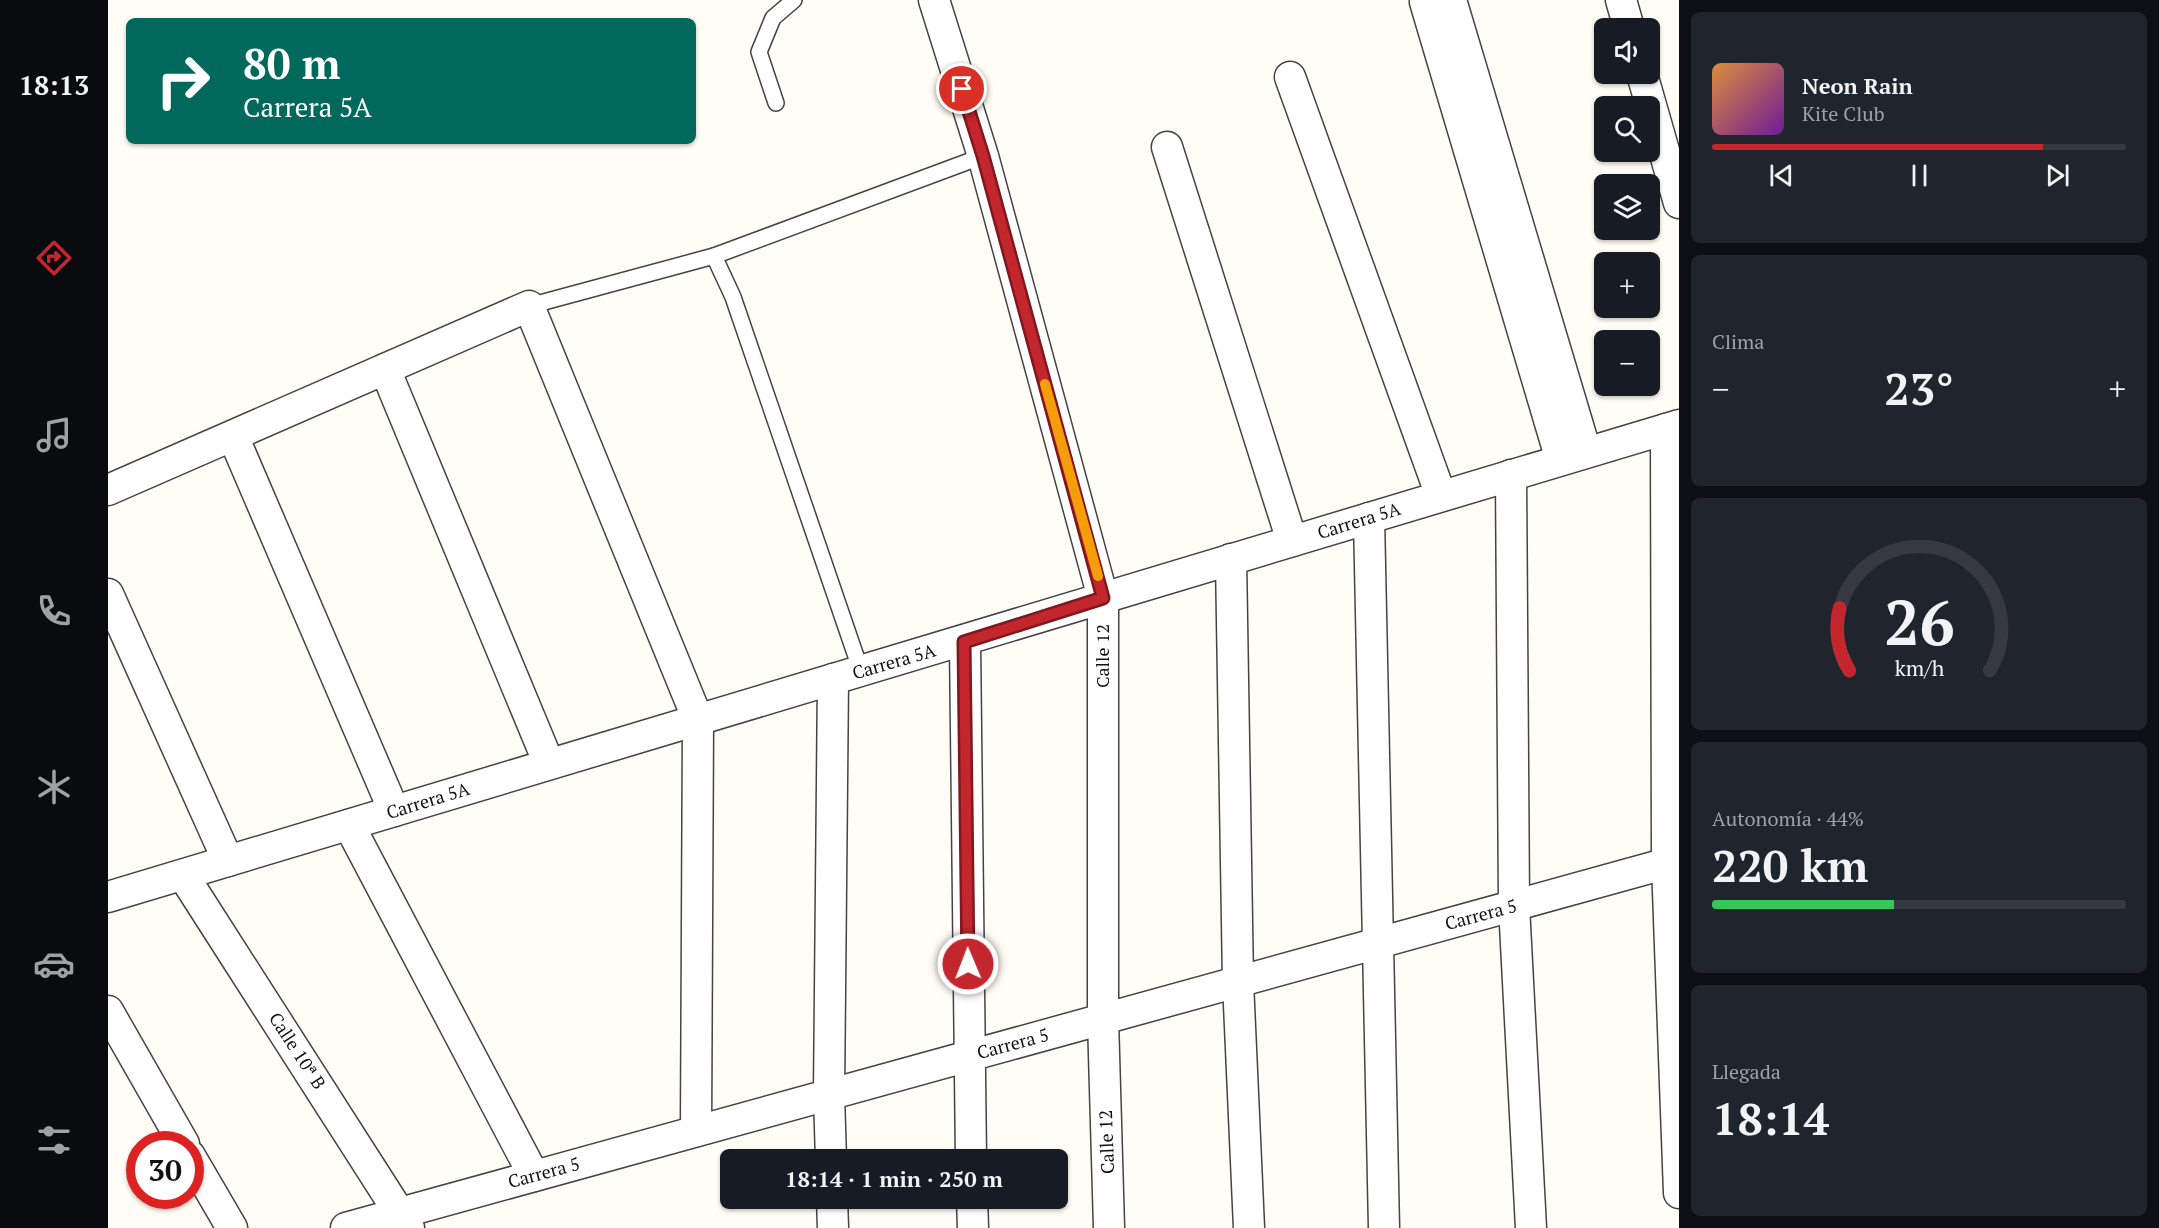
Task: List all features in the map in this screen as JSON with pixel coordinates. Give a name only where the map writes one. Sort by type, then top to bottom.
[{"type":"street","name":"Calle 12","points":[[934,0],[983,156],[1103,598],[1103,1019],[1110,1228]]},
{"type":"street","points":[[1430,0],[1425,2],[1574,456]]},
{"type":"street","points":[[1451,0],[1574,456]]},
{"type":"street","points":[[1621,0],[1626,18]]},
{"type":"street","points":[[1290,77],[1440,496]]},
{"type":"street","points":[[1645,84],[1679,203]]},
{"type":"street","points":[[1167,147],[1292,541]]},
{"type":"street","points":[[108,490],[529,306],[698,720],[696,1131]]},
{"type":"street","points":[[385,369],[549,764]]},
{"type":"street","points":[[1672,427],[1673,862],[1679,1193]]},
{"type":"street","name":"Carrera 5A","points":[[108,897],[964,642],[1231,559],[1672,427]]},
{"type":"street","points":[[233,436],[394,811]]},
{"type":"street","points":[[1511,475],[1514,906],[1531,1228]]},
{"type":"street","points":[[1369,518],[1384,1228]]},
{"type":"street","points":[[1231,559],[1238,982],[1249,1228]]},
{"type":"street","points":[[108,594],[228,861]]},
{"type":"street","points":[[964,642],[971,1149]]},
{"type":"street","points":[[831,1149],[829,1095],[847,675]]},
{"type":"street","points":[[349,825],[534,1176]]},
{"type":"street","name":"Carrera 5","points":[[346,1228],[405,1220],[534,1176],[1673,862]]},
{"type":"street","name":"Calle 10ª B","points":[[183,875],[405,1220]]},
{"type":"street","points":[[108,1011],[177,1131]]},
{"type":"street","points":[[204,1180],[232,1228]]},
{"type":"street","points":[[832,1209],[833,1228]]},
{"type":"street","points":[[972,1209],[973,1228]]},
{"type":"lane","points":[[776,103],[759,52],[773,18],[794,0]]},
{"type":"lane","points":[[529,306],[714,256],[983,156]]},
{"type":"lane","points":[[714,256],[733,297],[847,675]]},
{"type":"slow traffic","points":[[1045,384],[1098,576]]},
{"type":"route","points":[[962,89],[983,156],[1103,598],[964,642],[968,964]]}]
